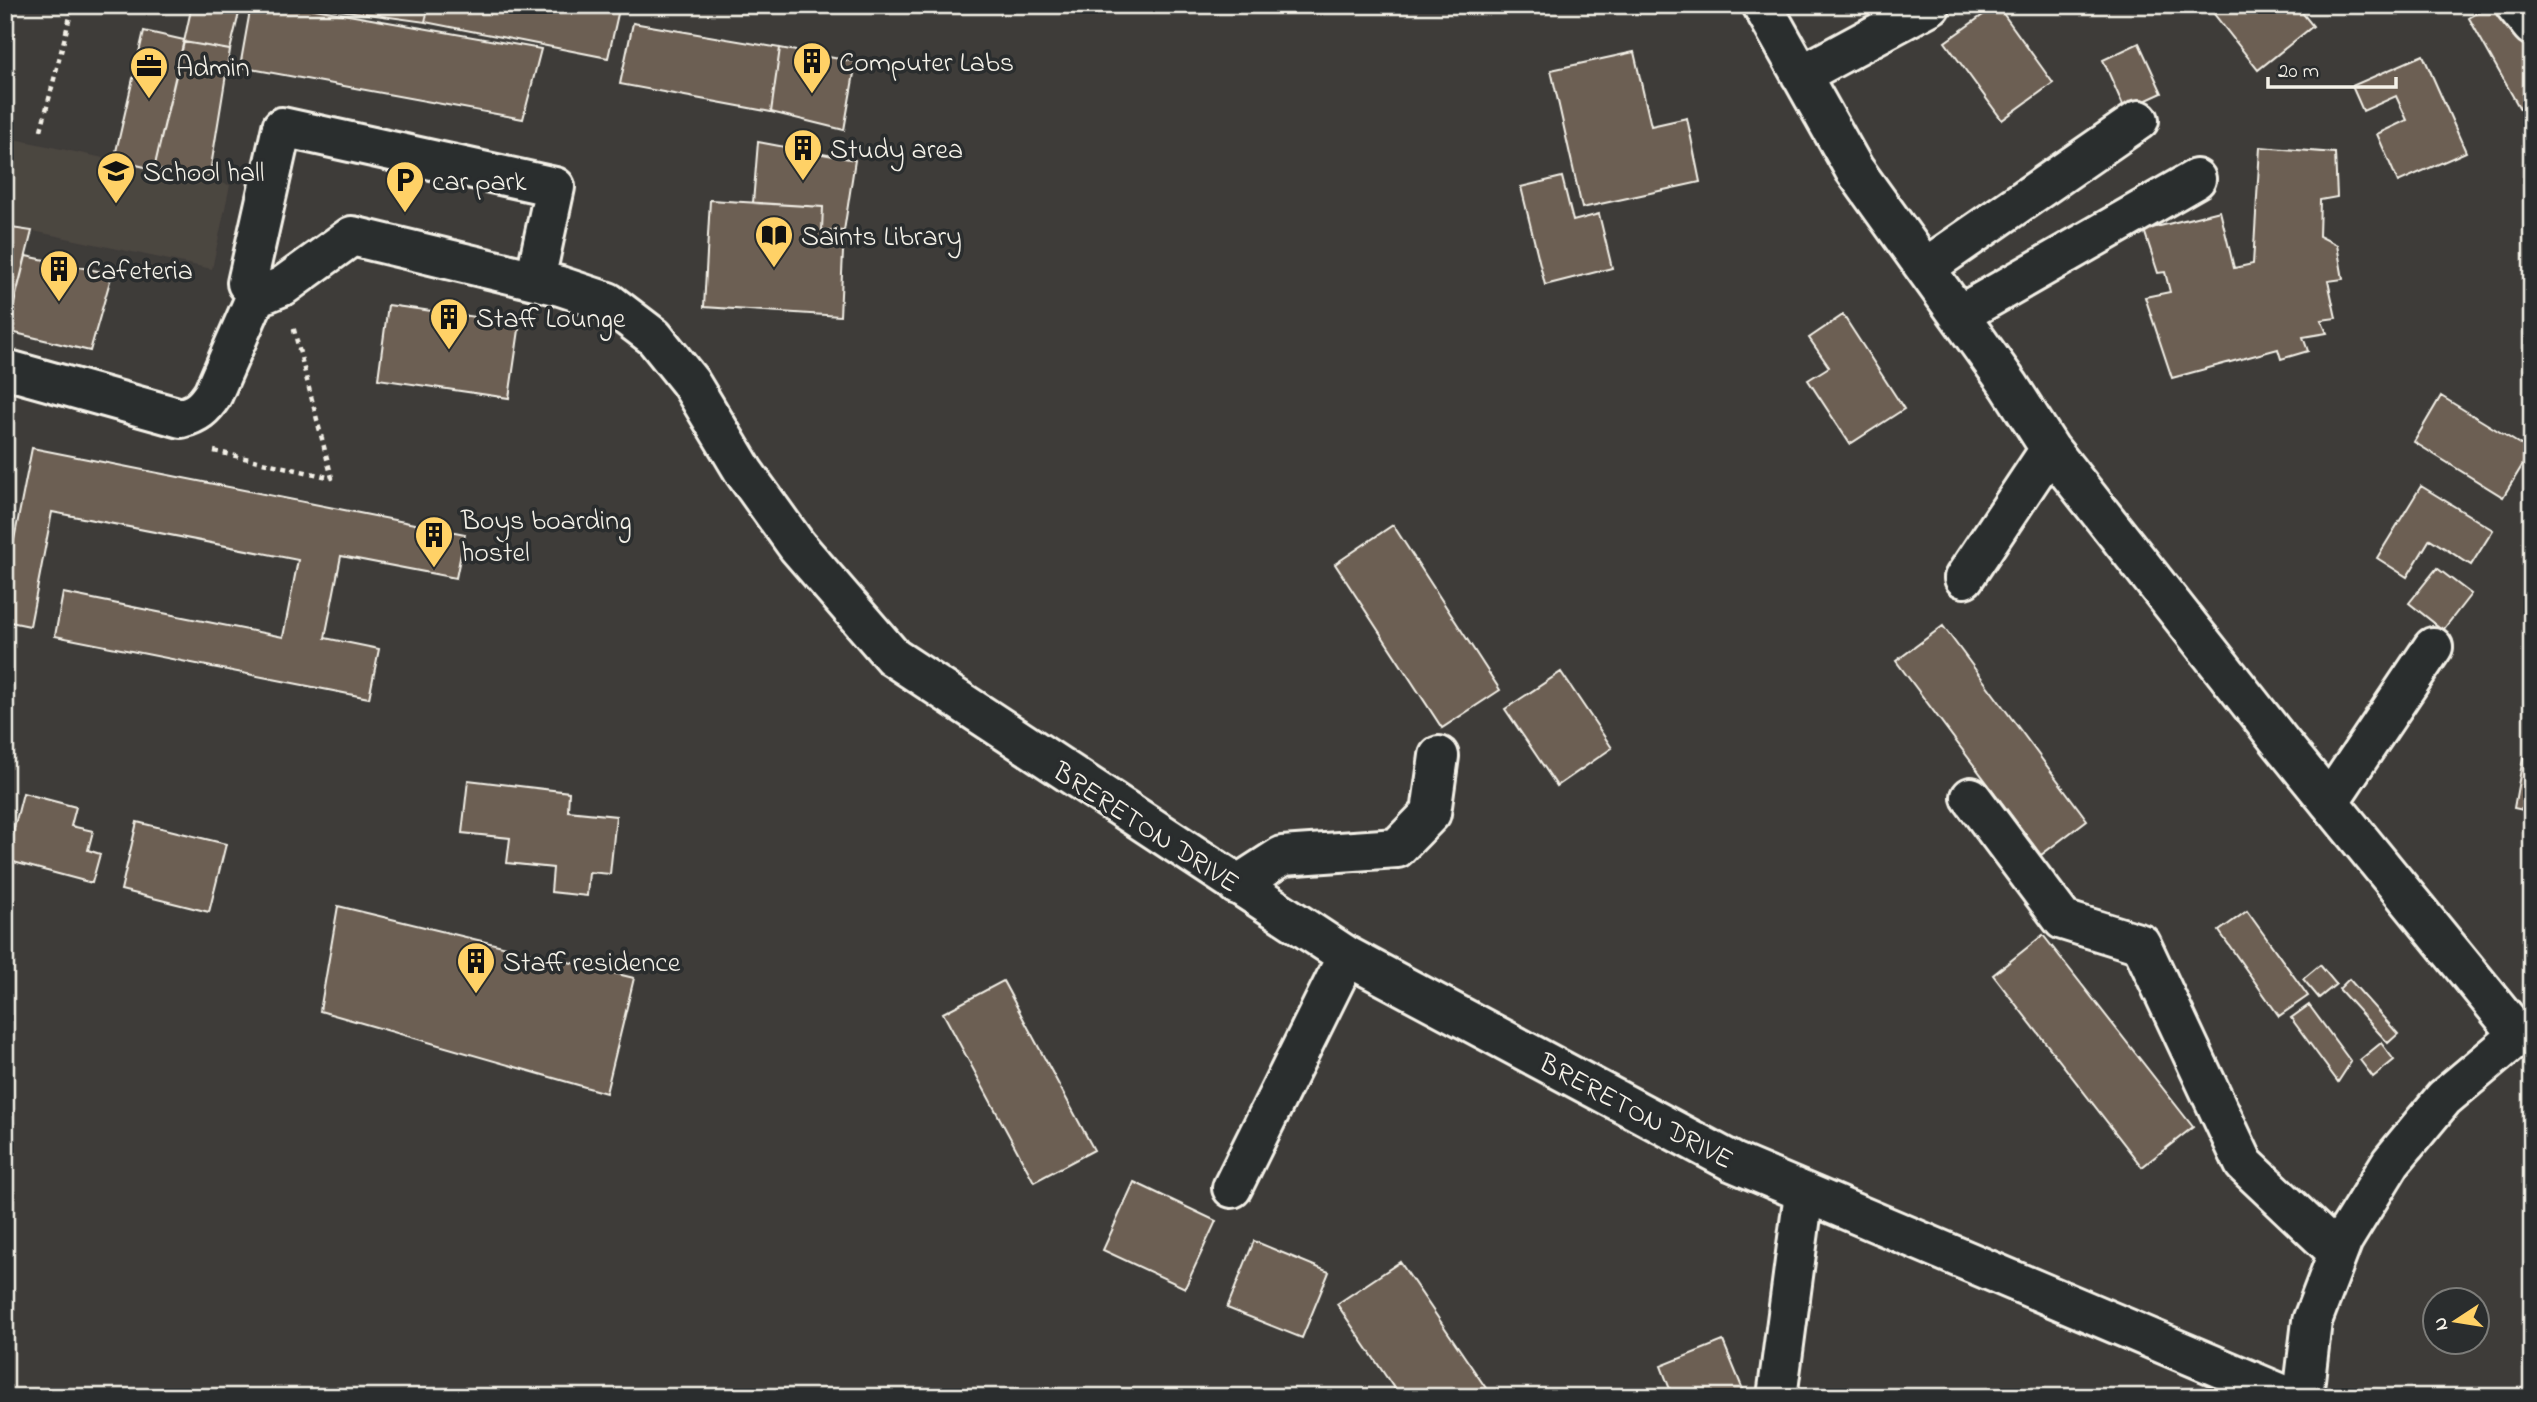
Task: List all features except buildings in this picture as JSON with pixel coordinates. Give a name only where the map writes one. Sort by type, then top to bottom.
[{"type":"street","points":[[1762,5],[1854,169],[2050,449],[2329,802],[2525,1033],[2444,1098],[2391,1162],[2338,1253],[2312,1321],[2303,1397]]},
{"type":"street","points":[[1801,75],[1931,5]]},
{"type":"street","points":[[2515,5],[2532,26]]},
{"type":"street","points":[[1925,268],[2139,120]]},
{"type":"street","points":[[5,369],[181,418],[203,409],[213,394],[259,289],[247,283],[282,127],[555,187],[535,280]]},
{"type":"street","points":[[1959,316],[2196,179]]},
{"type":"street","name":"BRERETON DRIVE","points":[[259,289],[266,293],[283,286],[352,236],[535,280],[608,302],[654,337],[690,382],[744,472],[797,546],[893,657],[1237,885],[1347,956],[1733,1162],[2289,1397]]},
{"type":"street","points":[[1964,578],[2050,449]]},
{"type":"street","points":[[2329,802],[2433,647]]},
{"type":"street","points":[[1237,885],[1282,856],[1397,848],[1431,813],[1439,756]]},
{"type":"street","points":[[1971,797],[2063,920],[2141,944],[2244,1164],[2338,1253]]},
{"type":"street","points":[[1232,1188],[1347,956]]},
{"type":"street","points":[[1777,1397],[1804,1193]]},
{"type":"path","points":[[41,130],[74,5]]},
{"type":"shaded area","name":"School hall","points":[[5,137],[230,185],[212,269],[5,225]]},
{"type":"place","name":"Computer Labs","points":[[812,95]]},
{"type":"place","name":"Admin","points":[[149,100]]},
{"type":"place","name":"Study area","points":[[803,182]]},
{"type":"place","name":"School hall","points":[[116,205]]},
{"type":"place","name":"car park","points":[[405,214]]},
{"type":"place","name":"Saints Library","points":[[774,269]]},
{"type":"place","name":"Cafeteria","points":[[59,303]]},
{"type":"place","name":"Staff Lounge","points":[[449,351]]},
{"type":"place","name":"Boys boarding hostel","points":[[434,569]]},
{"type":"place","name":"Staff residence","points":[[476,995]]}]
